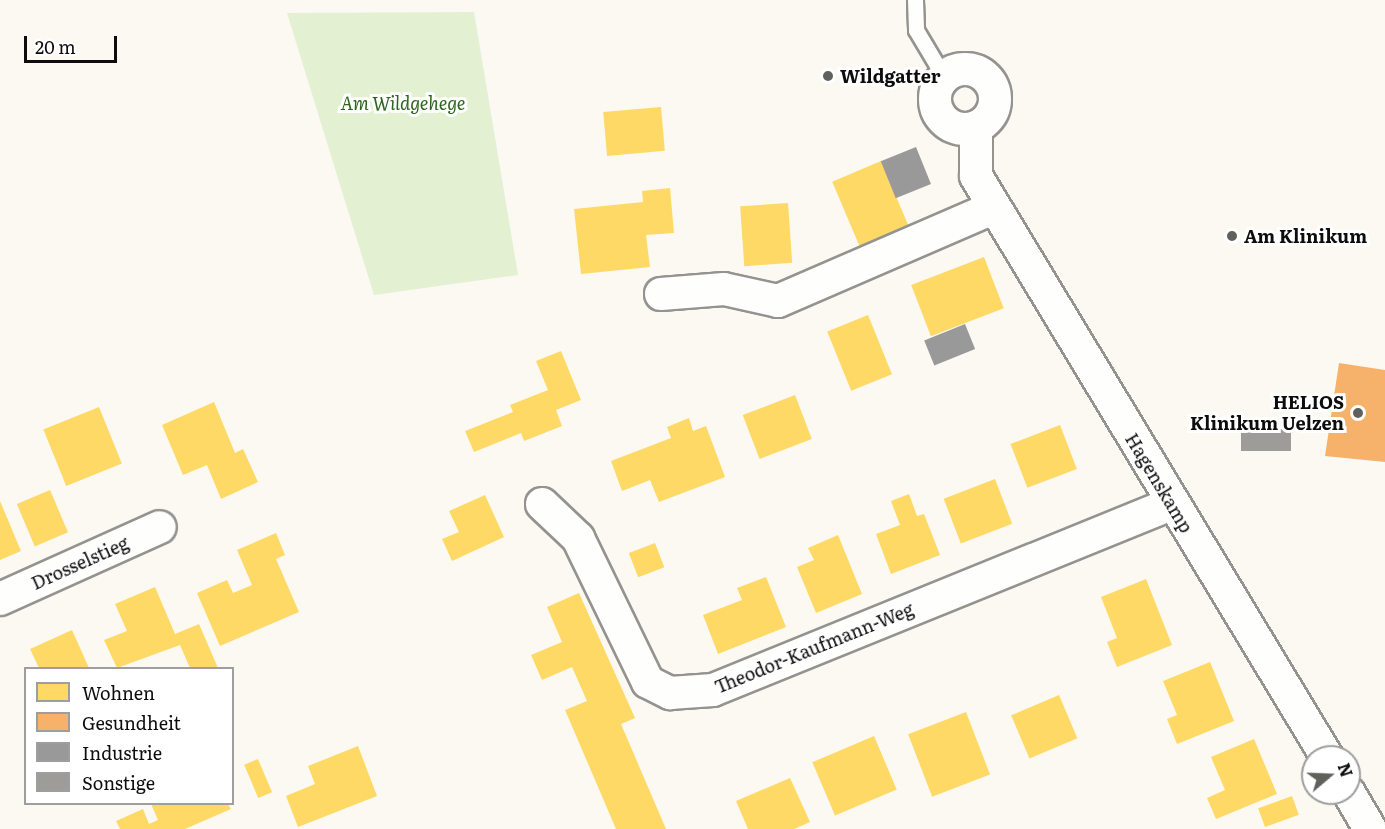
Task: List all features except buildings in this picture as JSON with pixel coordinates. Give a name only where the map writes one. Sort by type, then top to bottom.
[{"type":"street","points":[[962,68],[981,73],[988,80],[994,107],[984,123],[976,127],[956,128],[940,116],[934,96],[944,77],[962,68]]},
{"type":"street","name":"Hagenskamp","points":[[976,127],[976,176],[1171,504],[1320,745]]},
{"type":"street","points":[[661,294],[724,289],[778,302],[995,207]]},
{"type":"street","name":"Theodor-Kaufmann-Weg","points":[[542,504],[578,538],[648,682],[670,693],[713,690],[1171,504]]},
{"type":"street","name":"Drosselstieg","points":[[0,599],[160,527]]},
{"type":"street","points":[[1355,805],[1370,829]]},
{"type":"lane","points":[[915,0],[916,30],[944,77]]},
{"type":"green space","name":"Am Wildgehege","points":[[474,12],[518,275],[374,295],[287,13]]},
{"type":"place","name":"Wildgatter","points":[[828,76]]},
{"type":"place","name":"Am Klinikum","points":[[1232,236]]},
{"type":"place","name":"HELIOS Klinikum Uelzen","points":[[1358,413]]}]
